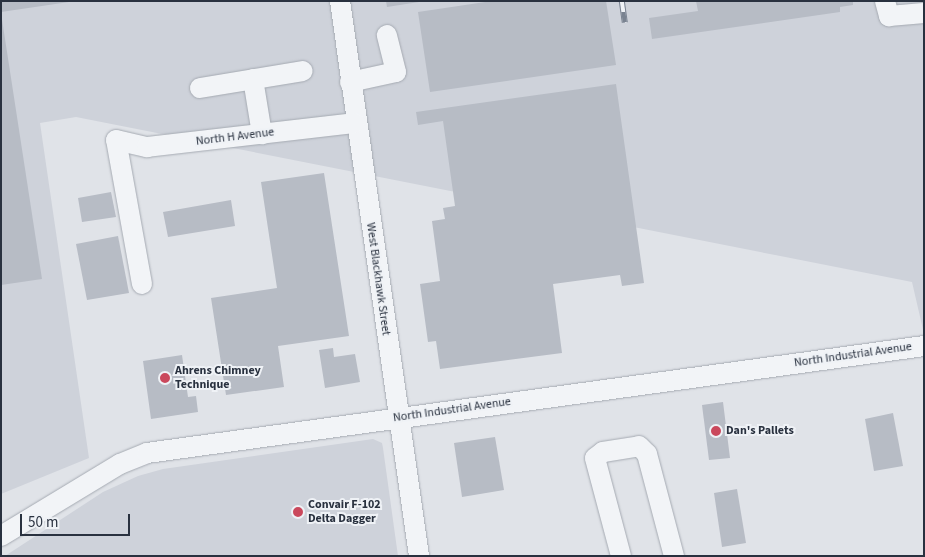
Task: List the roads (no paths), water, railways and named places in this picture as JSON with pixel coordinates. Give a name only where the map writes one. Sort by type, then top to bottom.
[{"type":"street","name":"West Blackhawk Street","points":[[340,1],[355,123],[419,556]]},
{"type":"street","points":[[885,1],[889,16],[924,13]]},
{"type":"street","points":[[350,82],[396,72],[387,35]]},
{"type":"street","points":[[200,88],[303,71]]},
{"type":"street","points":[[253,79],[262,134]]},
{"type":"street","name":"North H Avenue","points":[[142,284],[116,140],[147,147],[355,123]]},
{"type":"street","name":"North Industrial Avenue","points":[[1,536],[120,464],[147,453],[924,346]]},
{"type":"street","points":[[621,556],[595,458],[603,452],[639,446],[647,454],[674,556]]},
{"type":"railway","points":[[622,1],[625,23]]},
{"type":"place","name":"Ahrens Chimney Technique","points":[[165,378]]},
{"type":"place","name":"Dan's Pallets","points":[[716,431]]},
{"type":"place","name":"Convair F-102 Delta Dagger","points":[[298,512]]}]
